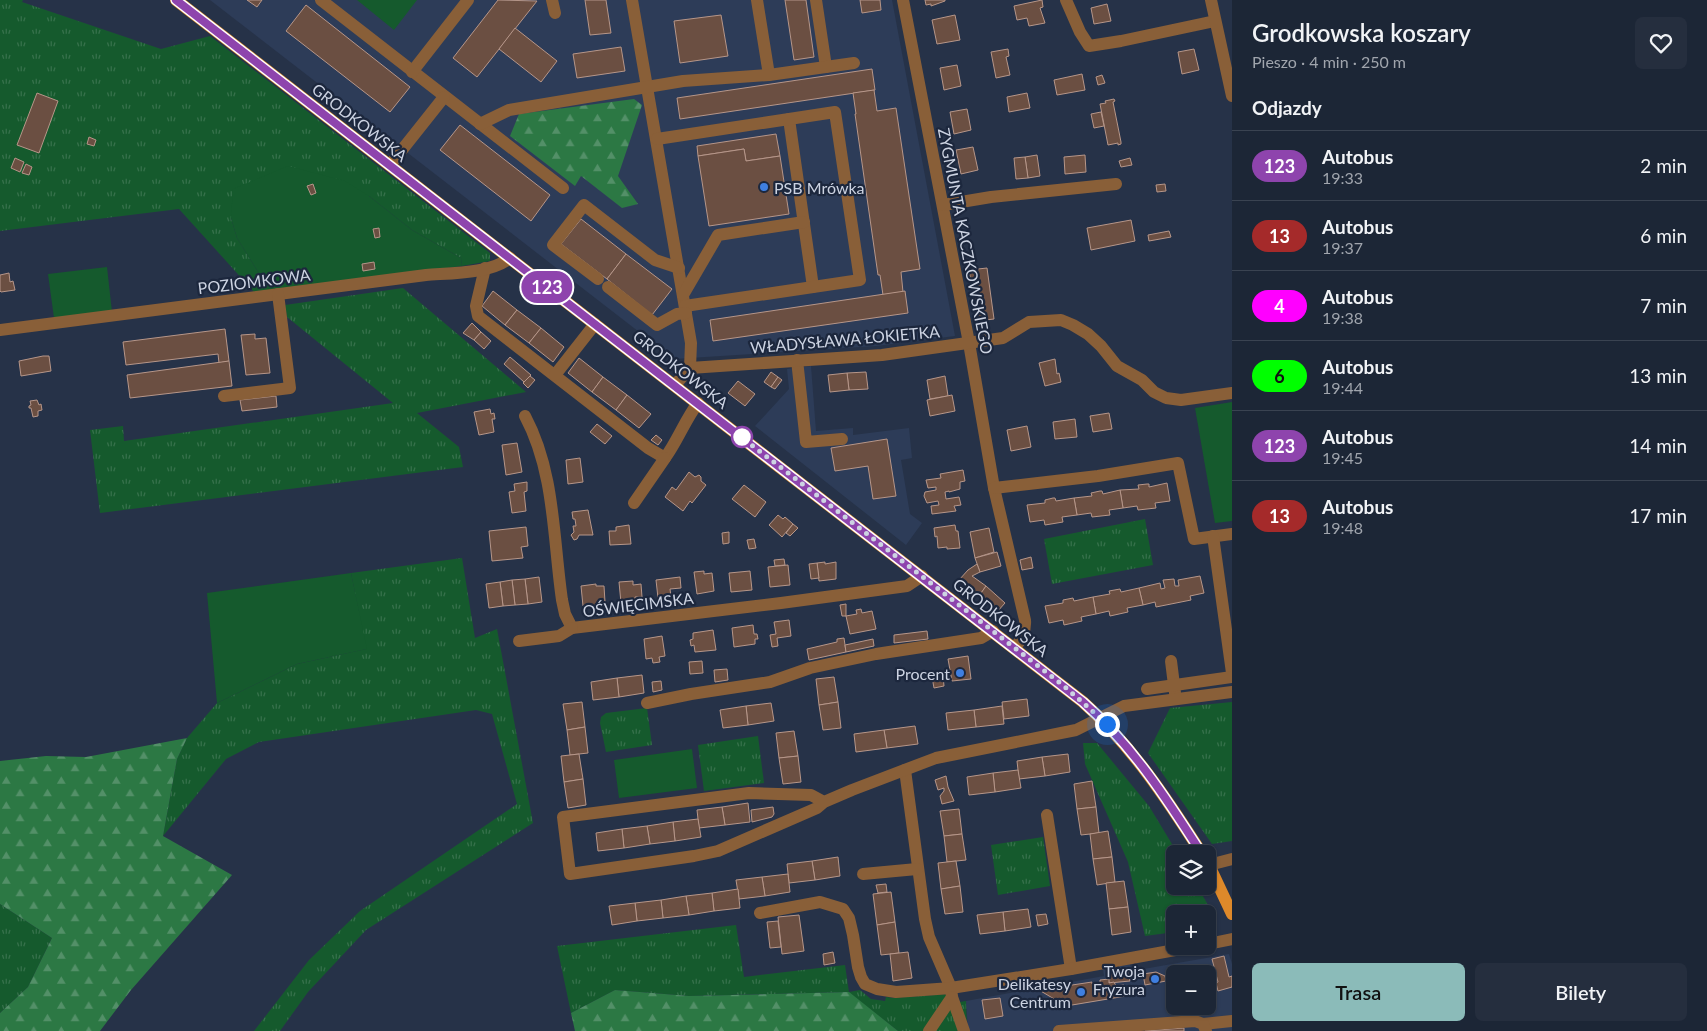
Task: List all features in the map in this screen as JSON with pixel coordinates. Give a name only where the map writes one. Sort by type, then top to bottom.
[{"type":"main road","name":"GRODKOWSKA","points":[[176,0],[1071,692],[1100,717],[1144,766],[1196,845]]},
{"type":"main road","name":"GRODKOWSKA","points":[[1216,881],[1232,914]]},
{"type":"street","points":[[321,0],[563,188]]},
{"type":"street","points":[[412,72],[468,0]]},
{"type":"street","points":[[632,0],[691,343],[690,368],[675,385]]},
{"type":"street","points":[[757,0],[769,75]]},
{"type":"street","points":[[816,0],[826,67]]},
{"type":"street","name":"ZYGMUNTA KACZKOWSKIEGO","points":[[904,0],[969,343],[994,488],[1025,620],[1026,628],[1016,648]]},
{"type":"street","points":[[1066,0],[1080,32],[1089,46],[1215,21]]},
{"type":"street","points":[[1211,0],[1232,96]]},
{"type":"street","points":[[480,124],[509,110],[683,81],[769,75],[854,63]]},
{"type":"street","points":[[390,165],[444,96]]},
{"type":"street","points":[[657,139],[835,112],[860,280],[685,304]]},
{"type":"street","points":[[789,119],[813,287]]},
{"type":"street","points":[[943,205],[992,197],[1116,184]]},
{"type":"street","points":[[678,268],[655,260],[584,205],[553,245],[656,325],[677,314],[685,304],[718,234],[804,222]]},
{"type":"street","name":"POZIOMKOWA","points":[[0,330],[485,268],[502,265],[510,258]]},
{"type":"street","points":[[485,268],[476,306],[478,316],[648,448],[665,458]]},
{"type":"street","points":[[224,396],[290,388],[278,294]]},
{"type":"street","name":"WŁADYSŁAWA ŁOKIETKA","points":[[690,368],[882,355],[1003,338],[1029,322],[1061,320],[1088,334],[1102,346],[1117,366],[1142,380],[1154,392],[1166,398],[1181,400],[1232,393]]},
{"type":"street","points":[[555,374],[595,324]]},
{"type":"street","points":[[798,360],[806,442],[842,439]]},
{"type":"street","points":[[634,503],[676,443],[690,413],[698,403]]},
{"type":"street","name":"OŚWIĘCIMSKA","points":[[525,416],[535,435],[547,475],[562,600],[565,614],[572,628],[907,586],[922,576]]},
{"type":"street","points":[[994,488],[1098,476],[1178,463],[1194,539],[1232,534]]},
{"type":"street","points":[[1147,689],[1232,675],[1213,536]]},
{"type":"street","points":[[519,641],[559,636],[572,628]]},
{"type":"street","points":[[647,703],[770,682],[810,668],[876,654],[981,638],[993,631]]},
{"type":"street","points":[[1171,661],[1176,699]]},
{"type":"street","points":[[824,802],[811,795],[749,793],[563,817],[570,874],[718,851],[817,808],[824,802],[936,758],[1076,730],[1124,706],[1232,692]]},
{"type":"street","points":[[905,770],[921,902],[929,936],[952,992],[964,1031]]},
{"type":"street","points":[[1047,815],[1071,969]]},
{"type":"street","points":[[1216,860],[1232,859]]},
{"type":"street","points":[[863,874],[917,869]]},
{"type":"street","points":[[760,913],[820,902],[842,909],[848,918],[853,935],[861,977],[866,984],[877,989],[896,992],[952,992],[1166,952]]},
{"type":"street","points":[[1216,942],[1232,939]]},
{"type":"street","points":[[928,1031],[952,992]]},
{"type":"street","points":[[1059,1031],[1195,1021],[1204,1028],[1232,1020]]},
{"type":"shaded area","points":[[210,0],[892,0],[955,336],[876,346],[674,359]]},
{"type":"shaded area","points":[[811,366],[816,431],[853,428],[853,435],[909,428],[912,458],[901,460],[910,514],[922,523],[906,545],[755,426],[789,389],[787,369]]},
{"type":"shaded area","points":[[1229,954],[1232,964],[1232,1031],[968,1031],[966,1001],[1104,976],[1103,969],[1130,964],[1132,971],[1166,965],[1166,1015],[1216,1015],[1216,965],[1166,965]]},
{"type":"green space","points":[[0,0],[23,0],[22,2],[161,49],[210,36],[490,253],[490,261],[462,266],[461,258],[412,230],[369,196],[231,218],[237,238],[270,291],[255,293],[179,209],[0,231]]},
{"type":"green space","points":[[357,0],[417,0],[394,30]]},
{"type":"green space","points":[[634,99],[642,105],[618,176],[638,204],[622,208],[581,176],[575,186],[510,136],[519,114]]},
{"type":"green space","points":[[288,166],[345,181],[369,196],[412,230],[461,258],[462,266],[270,291],[237,238],[231,218],[233,189]]},
{"type":"green space","points":[[107,267],[112,312],[54,318],[48,274]]},
{"type":"green space","points":[[403,288],[526,392],[417,413],[459,447],[463,467],[100,513],[90,430],[123,426],[124,441],[393,403],[287,317],[285,305]]},
{"type":"green space","points":[[1232,402],[1232,521],[1215,523],[1195,408]]},
{"type":"green space","points":[[1145,519],[1153,565],[1052,584],[1044,539]]},
{"type":"green space","points":[[462,558],[475,638],[497,629],[533,823],[366,930],[308,992],[280,1031],[254,1031],[309,960],[360,911],[517,804],[492,714],[476,710],[259,742],[226,759],[163,836],[177,759],[187,738],[217,703],[297,664],[366,649],[351,573]]},
{"type":"green space","points":[[351,573],[367,649],[297,664],[217,703],[207,593]]},
{"type":"green space","points":[[1232,702],[1232,841],[1212,844],[1148,753],[1170,708]]},
{"type":"green space","points":[[647,708],[652,745],[606,752],[600,723],[601,717],[606,713]]},
{"type":"green space","points":[[758,736],[764,783],[704,791],[698,745]]},
{"type":"green space","points":[[187,738],[177,759],[163,836],[232,875],[131,990],[100,1031],[0,1031],[0,1013],[28,987],[52,938],[0,904],[0,761],[46,756],[86,757]]},
{"type":"green space","points":[[1083,743],[1097,743],[1149,806],[1173,845],[1166,845],[1166,895],[1202,895],[1208,905],[1166,905],[1166,933],[1145,936],[1128,862],[1085,764]]},
{"type":"green space","points":[[692,749],[697,788],[619,798],[614,760]]},
{"type":"green space","points":[[1043,837],[1050,886],[998,895],[991,845]]},
{"type":"green space","points":[[0,904],[52,938],[28,987],[0,1013]]},
{"type":"green space","points":[[736,925],[744,977],[845,965],[849,992],[860,990],[871,999],[885,1001],[886,997],[949,994],[925,1031],[898,1031],[848,992],[689,996],[615,990],[571,1013],[557,946]]},
{"type":"green space","points":[[615,990],[689,996],[849,992],[898,1031],[575,1031],[571,1013]]},
{"type":"green space","points":[[966,1001],[967,1028],[956,1031],[933,1031],[952,1003]]},
{"type":"building","points":[[247,0],[262,0],[257,7]]},
{"type":"building","points":[[498,0],[537,1],[477,77],[453,58]]},
{"type":"building","points":[[585,0],[606,0],[611,33],[590,35]]},
{"type":"building","points":[[785,0],[806,0],[814,57],[794,60]]},
{"type":"building","points":[[860,0],[880,0],[881,10],[862,13]]},
{"type":"building","points":[[925,0],[945,1],[931,6],[931,4],[926,5]]},
{"type":"building","points":[[1042,0],[1043,7],[1040,8],[1045,23],[1029,26],[1027,18],[1017,20],[1014,6]]},
{"type":"building","points":[[1107,4],[1111,21],[1094,24],[1091,8]]},
{"type":"building","points":[[306,5],[410,87],[390,112],[286,31]]},
{"type":"building","points":[[721,15],[728,56],[680,63],[674,21]]},
{"type":"building","points":[[955,15],[960,40],[937,44],[932,20]]},
{"type":"building","points":[[515,28],[557,61],[541,82],[499,49]]},
{"type":"building","points":[[621,47],[625,71],[577,78],[573,54]]},
{"type":"building","points":[[1008,49],[1009,56],[1006,57],[1010,75],[996,78],[991,52]]},
{"type":"building","points":[[1194,49],[1199,70],[1182,74],[1178,52]]},
{"type":"building","points":[[957,65],[961,86],[944,90],[940,68]]},
{"type":"building","points":[[872,69],[875,90],[680,119],[677,98]]},
{"type":"building","points":[[1082,74],[1085,90],[1057,95],[1054,80]]},
{"type":"building","points":[[1102,75],[1105,83],[1098,85],[1096,77]]},
{"type":"building","points":[[874,90],[877,111],[896,108],[920,269],[901,272],[903,292],[883,295],[880,275],[878,275],[853,93]]},
{"type":"building","points":[[37,93],[58,101],[39,153],[17,145]]},
{"type":"building","points":[[1027,93],[1030,108],[1009,112],[1007,97]]},
{"type":"building","points":[[1114,99],[1121,144],[1108,145],[1100,104]]},
{"type":"building","points":[[967,109],[971,130],[954,134],[950,112]]},
{"type":"building","points":[[1101,112],[1104,126],[1094,128],[1091,114]]},
{"type":"building","points":[[460,125],[550,195],[531,221],[440,150]]},
{"type":"building","points":[[776,134],[780,156],[746,161],[744,149],[698,156],[697,146]]},
{"type":"building","points":[[89,137],[96,140],[94,146],[87,144]]},
{"type":"building","points":[[973,147],[978,170],[961,174],[956,150]]},
{"type":"building","points":[[744,149],[746,161],[780,156],[789,214],[709,226],[698,156]]},
{"type":"building","points":[[1037,155],[1040,176],[1028,178],[1025,157]]},
{"type":"building","points":[[1085,155],[1086,172],[1065,174],[1064,157]]},
{"type":"building","points":[[1025,157],[1028,178],[1016,179],[1014,158]]},
{"type":"building","points":[[15,158],[24,162],[20,172],[11,168]]},
{"type":"building","points":[[1130,158],[1132,165],[1121,167],[1119,161]]},
{"type":"building","points":[[26,164],[32,167],[29,175],[22,173]]},
{"type":"building","points":[[313,184],[316,193],[311,195],[307,186]]},
{"type":"building","points":[[1165,184],[1166,191],[1157,192],[1156,185]]},
{"type":"building","points":[[581,219],[626,254],[607,279],[561,244]]},
{"type":"building","points":[[1131,220],[1135,241],[1091,250],[1087,228]]},
{"type":"building","points":[[379,228],[380,237],[375,238],[373,229]]},
{"type":"building","points":[[1169,231],[1171,237],[1149,241],[1148,235]]},
{"type":"building","points":[[626,254],[672,289],[652,315],[607,279]]},
{"type":"building","points":[[374,262],[375,269],[363,271],[362,264]]},
{"type":"building","points":[[987,268],[994,319],[977,321],[969,270]]},
{"type":"building","points":[[9,273],[10,282],[13,281],[15,290],[1,292],[0,275]]},
{"type":"building","points":[[493,291],[517,310],[505,325],[482,306]]},
{"type":"building","points":[[905,291],[908,313],[713,341],[710,320]]},
{"type":"building","points":[[517,310],[541,328],[529,343],[505,325]]},
{"type":"building","points":[[472,323],[481,332],[474,340],[463,333]]},
{"type":"building","points":[[541,328],[564,347],[553,362],[529,343]]},
{"type":"building","points":[[225,329],[229,361],[219,363],[218,354],[126,365],[123,342]]},
{"type":"building","points":[[481,332],[491,341],[484,349],[474,340]]},
{"type":"building","points":[[255,334],[255,339],[266,338],[270,373],[246,375],[241,335]]},
{"type":"building","points":[[49,356],[51,371],[21,376],[19,361]]},
{"type":"building","points":[[510,357],[531,375],[524,382],[504,364]]},
{"type":"building","points":[[579,358],[603,377],[592,392],[568,373]]},
{"type":"building","points":[[1055,359],[1057,374],[1059,373],[1061,382],[1045,386],[1039,363]]},
{"type":"building","points":[[229,361],[232,386],[130,398],[127,375]]},
{"type":"building","points":[[771,372],[778,377],[771,387],[764,382]]},
{"type":"building","points":[[866,372],[868,389],[849,390],[847,373]]},
{"type":"building","points":[[847,373],[849,390],[830,392],[828,375]]},
{"type":"building","points":[[530,376],[535,380],[528,388],[523,383]]},
{"type":"building","points":[[945,376],[948,396],[930,399],[927,380]]},
{"type":"building","points":[[603,377],[627,395],[616,410],[592,392]]},
{"type":"building","points":[[778,377],[782,380],[775,389],[771,387]]},
{"type":"building","points":[[738,381],[755,394],[745,406],[728,393]]},
{"type":"building","points":[[627,395],[651,414],[639,428],[616,410]]},
{"type":"building","points":[[952,395],[955,411],[930,416],[927,400]]},
{"type":"building","points":[[276,396],[277,407],[242,411],[240,400]]},
{"type":"building","points":[[37,400],[39,405],[41,404],[42,410],[38,411],[38,416],[33,417],[31,408],[29,408],[31,405],[30,401]]},
{"type":"building","points":[[490,409],[491,414],[494,413],[495,419],[492,419],[494,432],[479,435],[474,412]]},
{"type":"building","points":[[1109,413],[1112,429],[1093,432],[1090,416]]},
{"type":"building","points":[[1075,419],[1077,437],[1055,439],[1053,422]]},
{"type":"building","points":[[597,424],[612,436],[605,444],[590,432]]},
{"type":"building","points":[[1027,426],[1031,447],[1011,451],[1007,430]]},
{"type":"building","points":[[656,435],[662,440],[658,445],[651,440]]},
{"type":"building","points":[[887,439],[896,496],[873,499],[868,466],[835,471],[831,448]]},
{"type":"building","points":[[517,443],[522,472],[506,475],[502,445]]},
{"type":"building","points":[[580,458],[583,482],[568,484],[566,460]]},
{"type":"building","points":[[963,470],[965,481],[960,482],[960,489],[945,492],[946,499],[959,497],[961,505],[954,506],[956,511],[932,514],[931,506],[939,505],[938,501],[927,503],[924,496],[925,492],[936,490],[936,487],[928,488],[926,480],[941,478],[940,474]]},
{"type":"building","points":[[689,472],[695,477],[699,475],[701,481],[706,485],[683,511],[665,497],[672,487],[676,490]]},
{"type":"building","points":[[527,482],[527,491],[524,492],[526,511],[512,513],[509,492],[515,491],[514,484]]},
{"type":"building","points":[[1167,483],[1170,501],[1155,503],[1156,508],[1138,510],[1137,506],[1123,508],[1120,490],[1139,489],[1138,485],[1149,484],[1149,487]]},
{"type":"building","points":[[744,485],[766,502],[755,517],[732,499]]},
{"type":"building","points":[[1120,490],[1123,508],[1109,510],[1110,515],[1092,517],[1091,513],[1077,515],[1074,498],[1092,496],[1091,493],[1100,491],[1103,494]]},
{"type":"building","points":[[1053,498],[1056,501],[1074,498],[1077,515],[1062,517],[1063,522],[1045,525],[1044,520],[1030,522],[1027,505],[1045,503],[1045,500]]},
{"type":"building","points":[[588,510],[593,535],[579,535],[574,540],[571,535],[574,532],[573,526],[576,526],[572,512]]},
{"type":"building","points":[[778,515],[783,519],[785,517],[793,524],[782,537],[769,525]]},
{"type":"building","points":[[793,524],[798,528],[790,536],[786,533]]},
{"type":"building","points":[[629,525],[631,544],[610,545],[609,531],[616,531],[616,527]]},
{"type":"building","points":[[955,525],[956,531],[958,531],[960,548],[938,548],[934,528]]},
{"type":"building","points":[[526,527],[528,546],[521,547],[523,558],[492,561],[489,531]]},
{"type":"building","points":[[989,528],[994,552],[975,558],[970,532]]},
{"type":"building","points":[[729,532],[729,543],[723,544],[722,533]]},
{"type":"building","points":[[754,539],[756,548],[749,549],[747,540]]},
{"type":"building","points":[[997,552],[1001,566],[980,572],[975,558]]},
{"type":"building","points":[[1031,557],[1033,568],[1022,570],[1020,560]]},
{"type":"building","points":[[784,559],[785,565],[775,566],[774,560]]},
{"type":"building","points":[[825,562],[825,564],[836,562],[836,579],[819,581],[817,563]]},
{"type":"building","points":[[817,563],[819,578],[811,579],[809,564]]},
{"type":"building","points":[[977,564],[980,572],[972,576],[986,586],[979,596],[959,580]]},
{"type":"building","points":[[788,565],[790,585],[770,587],[768,567]]},
{"type":"building","points":[[704,571],[704,574],[712,573],[714,591],[697,594],[694,572]]},
{"type":"building","points":[[750,571],[752,590],[731,592],[729,573]]},
{"type":"building","points":[[1200,576],[1204,593],[1190,596],[1191,600],[1156,607],[1155,602],[1143,605],[1139,588],[1160,583],[1161,589],[1165,588],[1163,580],[1174,579],[1175,586],[1179,586],[1178,580]]},
{"type":"building","points":[[539,577],[542,602],[528,604],[525,579]]},
{"type":"building","points":[[680,577],[681,588],[670,589],[671,597],[658,598],[656,580]]},
{"type":"building","points":[[525,579],[528,604],[515,605],[512,580]]},
{"type":"building","points":[[512,580],[515,605],[503,606],[500,582]]},
{"type":"building","points":[[633,581],[633,585],[641,584],[642,597],[635,597],[635,601],[621,603],[619,582]]},
{"type":"building","points":[[500,582],[503,606],[489,608],[486,584]]},
{"type":"building","points":[[596,584],[596,586],[604,586],[605,602],[598,602],[598,605],[583,606],[581,586]]},
{"type":"building","points":[[986,586],[1005,603],[997,612],[979,596]]},
{"type":"building","points":[[1139,588],[1143,605],[1127,608],[1128,612],[1110,616],[1109,611],[1096,614],[1093,597],[1110,594],[1109,591],[1120,589],[1121,592]]},
{"type":"building","points":[[1093,597],[1096,614],[1081,617],[1082,621],[1064,625],[1063,620],[1049,623],[1045,606],[1063,603],[1063,600],[1073,598],[1074,601]]},
{"type":"building","points":[[846,604],[846,616],[842,616],[840,605]]},
{"type":"building","points":[[861,609],[862,613],[872,611],[876,629],[850,634],[846,616],[857,614],[856,610]]},
{"type":"building","points":[[789,620],[791,636],[777,638],[778,646],[772,647],[770,635],[776,634],[774,622]]},
{"type":"building","points":[[753,625],[754,634],[757,634],[758,639],[755,639],[755,644],[734,647],[732,628]]},
{"type":"building","points":[[713,630],[716,650],[695,652],[694,645],[691,646],[690,640],[693,639],[693,633]]},
{"type":"building","points":[[927,631],[928,639],[894,643],[894,635]]},
{"type":"building","points":[[662,636],[665,656],[659,657],[660,662],[653,663],[652,658],[646,659],[644,639]]},
{"type":"building","points":[[844,638],[846,652],[809,660],[807,649],[837,642],[837,639]]},
{"type":"building","points":[[873,639],[874,646],[846,652],[845,645]]},
{"type":"building","name":"Procent","points":[[968,656],[971,679],[952,681],[948,659]]},
{"type":"building","points":[[702,661],[703,673],[690,674],[689,662]]},
{"type":"building","points":[[727,669],[728,680],[715,682],[714,670]]},
{"type":"building","points":[[642,675],[644,693],[619,697],[617,678]]},
{"type":"building","points":[[943,676],[944,686],[934,688],[932,677]]},
{"type":"building","points":[[834,677],[838,702],[819,705],[816,679]]},
{"type":"building","points":[[617,678],[619,697],[593,700],[591,682]]},
{"type":"building","points":[[661,681],[662,690],[653,692],[652,682]]},
{"type":"building","points":[[1027,699],[1029,716],[1004,719],[1002,702]]},
{"type":"building","points":[[582,702],[585,727],[567,730],[563,704]]},
{"type":"building","points":[[838,702],[841,728],[823,730],[819,705]]},
{"type":"building","points":[[771,703],[774,721],[748,725],[746,706]]},
{"type":"building","points":[[746,706],[748,725],[723,728],[720,710]]},
{"type":"building","points":[[1002,706],[1004,724],[976,727],[974,710]]},
{"type":"building","points":[[974,710],[976,727],[948,730],[946,713]]},
{"type":"building","points":[[915,726],[918,744],[887,748],[884,730]]},
{"type":"building","points":[[585,727],[588,753],[570,755],[567,730]]},
{"type":"building","points":[[884,730],[887,748],[856,752],[854,734]]},
{"type":"building","points":[[794,731],[798,756],[779,758],[776,733]]},
{"type":"building","points":[[579,754],[583,779],[564,782],[561,756]]},
{"type":"building","points":[[1068,754],[1070,772],[1045,776],[1042,757]]},
{"type":"building","points":[[798,756],[801,782],[783,784],[779,758]]},
{"type":"building","points":[[1042,757],[1045,776],[1019,779],[1017,761]]},
{"type":"building","points":[[1018,770],[1021,788],[995,792],[993,773]]},
{"type":"building","points":[[993,773],[995,792],[969,795],[967,777]]},
{"type":"building","points":[[946,776],[954,801],[942,804],[940,796],[944,788],[938,790],[935,780]]},
{"type":"building","points":[[583,779],[586,805],[568,808],[564,782]]},
{"type":"building","points":[[1092,781],[1096,807],[1077,809],[1074,784]]},
{"type":"building","points":[[748,803],[750,822],[725,825],[722,807]]},
{"type":"building","points":[[722,807],[725,825],[699,828],[697,810]]},
{"type":"building","points":[[773,807],[774,814],[772,817],[752,822],[751,810]]},
{"type":"building","points":[[1096,807],[1099,833],[1081,835],[1077,809]]},
{"type":"building","points":[[959,809],[962,834],[944,836],[940,811]]},
{"type":"building","points":[[698,819],[701,837],[675,841],[673,822]]},
{"type":"building","points":[[673,822],[675,841],[650,844],[647,826]]},
{"type":"building","points":[[647,826],[650,844],[624,848],[622,829]]},
{"type":"building","points":[[622,829],[624,848],[598,851],[596,833]]},
{"type":"building","points":[[1108,831],[1112,857],[1093,859],[1090,834]]},
{"type":"building","points":[[962,834],[966,860],[947,862],[944,836]]},
{"type":"building","points":[[838,857],[840,876],[815,880],[812,861]]},
{"type":"building","points":[[1112,857],[1115,882],[1097,885],[1093,859]]},
{"type":"building","points":[[812,861],[815,880],[789,883],[787,864]]},
{"type":"building","points":[[956,861],[960,886],[941,889],[938,863]]},
{"type":"building","points":[[788,874],[790,892],[765,896],[762,877]]},
{"type":"building","points":[[762,877],[765,896],[739,899],[736,880]]},
{"type":"building","points":[[1124,881],[1128,907],[1109,909],[1106,883]]},
{"type":"building","points":[[886,884],[887,892],[878,893],[876,885]]},
{"type":"building","points":[[960,886],[963,912],[945,914],[941,889]]},
{"type":"building","points":[[738,889],[740,908],[714,911],[712,893]]},
{"type":"building","points":[[891,892],[895,922],[877,925],[873,894]]},
{"type":"building","points":[[712,893],[714,911],[689,915],[686,896]]},
{"type":"building","points":[[686,896],[689,915],[663,918],[661,900]]},
{"type":"building","points":[[661,900],[663,918],[637,921],[635,903]]},
{"type":"building","points":[[635,903],[637,921],[612,925],[609,906]]},
{"type":"building","points":[[1128,907],[1131,932],[1112,935],[1109,909]]},
{"type":"building","points":[[1028,909],[1031,927],[1005,931],[1003,912]]},
{"type":"building","points":[[1003,912],[1005,931],[980,934],[977,915]]},
{"type":"building","points":[[1046,914],[1048,924],[1038,926],[1036,915]]},
{"type":"building","points":[[799,915],[804,951],[782,954],[778,917]]},
{"type":"building","points":[[778,921],[781,947],[770,948],[767,922]]},
{"type":"building","points":[[895,922],[899,953],[881,955],[877,925]]},
{"type":"building","points":[[833,952],[835,963],[824,965],[823,954]]},
{"type":"building","points":[[908,952],[912,978],[893,981],[890,954]]},
{"type":"building","points":[[1224,956],[1229,977],[1232,976],[1232,987],[1218,991],[1216,965],[1214,965],[1212,959]]},
{"type":"building","points":[[1118,970],[1118,973],[1128,971],[1130,981],[1109,983],[1107,972]]},
{"type":"building","name":"Twoja Fryzura","points":[[1156,972],[1165,976],[1166,981],[1145,985],[1143,974]]},
{"type":"building","points":[[1109,979],[1109,983],[1114,982],[1116,986],[1124,985],[1126,996],[1066,1006],[1039,990],[1092,982],[1092,984],[1100,983],[1100,980]]},
{"type":"building","points":[[1000,998],[1003,1016],[985,1019],[982,1000]]},
{"type":"building","points":[[1184,1028],[1184,1031],[1145,1031]]},
{"type":"bus line","name":"123","points":[[176,0],[946,594],[1083,702],[1100,717],[1144,766],[1196,845]]},
{"type":"place","name":"PSB Mrówka","points":[[764,187]]},
{"type":"place","name":"Procent","points":[[960,673]]},
{"type":"place","name":"Twoja Fryzura","points":[[1155,979]]},
{"type":"place","name":"Delikatesy Centrum","points":[[1081,992]]},
{"type":"route","points":[[742,437],[740,436],[1064,686],[1107,724]]}]
